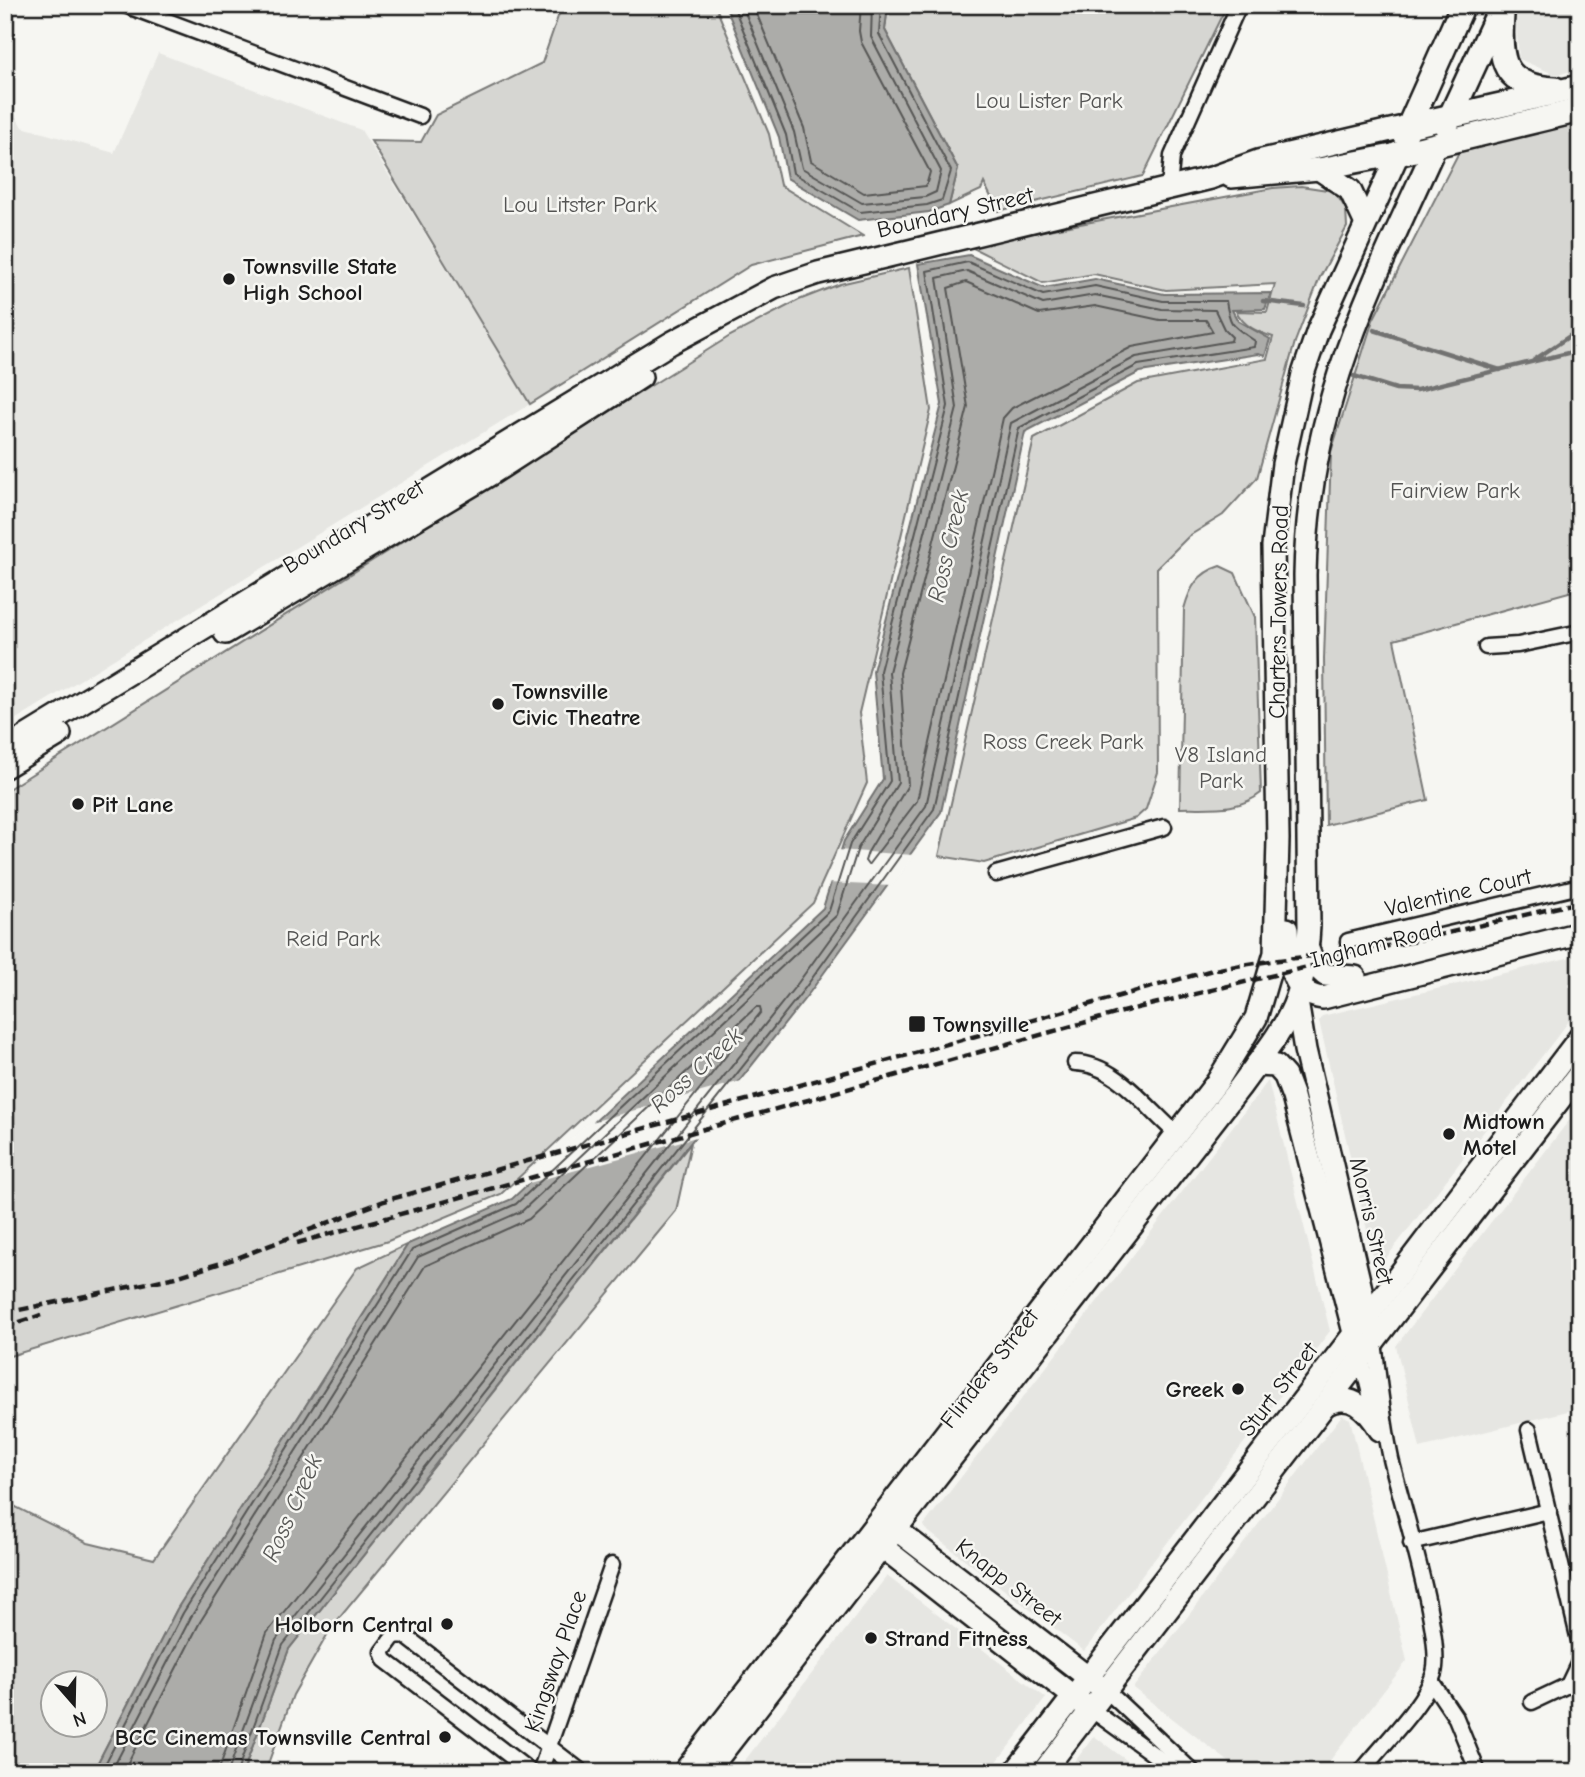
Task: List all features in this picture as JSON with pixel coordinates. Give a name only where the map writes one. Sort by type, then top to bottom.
[{"type":"main road","name":"Charters Towers Road","points":[[1263,1001],[1275,953],[1278,839],[1273,547],[1283,464],[1303,374],[1318,330],[1463,5]]},
{"type":"main road","name":"Charters Towers Road","points":[[1299,995],[1308,950],[1305,575],[1307,518],[1314,465],[1328,404],[1353,329],[1502,5]]},
{"type":"main road","points":[[1502,5],[1501,53],[1507,70],[1534,86],[1572,88]]},
{"type":"main road","points":[[1408,126],[1572,88]]},
{"type":"main road","points":[[1398,154],[1580,110]]},
{"type":"main road","name":"Boundary Street","points":[[5,749],[575,401],[774,288],[829,270],[1211,178],[1258,161],[1408,126]]},
{"type":"main road","name":"Boundary Street","points":[[1211,178],[1319,169],[1398,154]]},
{"type":"main road","points":[[1319,169],[1350,190],[1365,222]]},
{"type":"main road","name":"Boundary Street","points":[[5,767],[576,421],[677,352],[718,318]]},
{"type":"main road","points":[[1217,1082],[1256,1037],[1282,1000],[1299,995],[1290,959],[1278,839]]},
{"type":"main road","name":"Ingham Road","points":[[1299,995],[1580,920]]},
{"type":"main road","name":"Ingham Road","points":[[1299,995],[1323,998],[1580,933]]},
{"type":"main road","points":[[1308,950],[1316,968],[1325,975],[1355,978]]},
{"type":"main road","name":"Flinders Street","points":[[684,1772],[875,1541],[1256,1065],[1281,1031],[1299,995]]},
{"type":"main road","name":"Morris Street","points":[[1299,995],[1305,1050],[1368,1316],[1363,1345]]},
{"type":"main road","name":"Flinders Street","points":[[889,1523],[1176,1133],[1217,1082],[1239,1049],[1263,1001]]},
{"type":"main road","points":[[1368,1316],[1580,1037]]},
{"type":"main road","name":"Morris Street","points":[[1256,1065],[1276,1066],[1290,1090],[1363,1345]]},
{"type":"main road","name":"Sturt Street","points":[[1015,1772],[1088,1677],[1363,1345],[1580,1073]]},
{"type":"main road","points":[[1354,1259],[1371,1279],[1399,1275]]},
{"type":"main road","name":"Sturt Street","points":[[1043,1772],[1325,1405],[1363,1345]]},
{"type":"main road","points":[[1325,1405],[1340,1399],[1351,1400],[1368,1412],[1380,1430]]},
{"type":"main road","name":"Knapp Street","points":[[889,1523],[1106,1690]]},
{"type":"main road","points":[[875,1541],[1092,1710]]},
{"type":"main road","name":"Flinders Street","points":[[707,1772],[875,1541]]},
{"type":"main road","points":[[1038,1670],[1054,1650]]},
{"type":"street","points":[[125,5],[420,116]]},
{"type":"street","points":[[1169,188],[1172,156],[1239,5]]},
{"type":"street","points":[[1486,647],[1518,645],[1580,632]]},
{"type":"street","points":[[996,874],[1164,827]]},
{"type":"street","name":"Valentine Court","points":[[1348,941],[1580,886]]},
{"type":"street","points":[[1075,1063],[1094,1065],[1108,1072],[1176,1133]]},
{"type":"street","name":"Morris Street","points":[[1363,1345],[1380,1430],[1391,1455]]},
{"type":"street","name":"Morris Street","points":[[1363,1345],[1435,1647],[1430,1681]]},
{"type":"street","points":[[1529,1430],[1580,1644]]},
{"type":"street","points":[[1411,1543],[1549,1511]]},
{"type":"street","name":"Kingsway Place","points":[[540,1772],[612,1565]]},
{"type":"street","points":[[531,1772],[384,1660],[382,1652],[397,1634],[404,1634],[582,1772]]},
{"type":"street","points":[[1532,1702],[1568,1685],[1580,1660]]},
{"type":"street","points":[[1361,1772],[1430,1681],[1456,1718],[1478,1772]]},
{"type":"street","points":[[1106,1690],[1193,1772]]},
{"type":"street","points":[[1092,1710],[1178,1772]]},
{"type":"street","points":[[1129,1736],[1140,1721]]},
{"type":"shaded area","points":[[1518,5],[1580,5],[1580,69],[1556,75],[1519,59],[1515,13]]},
{"type":"shaded area","name":"Townsville State High School","points":[[158,53],[361,130],[530,404],[13,721],[5,709],[5,98],[22,127],[114,153]]},
{"type":"shaded area","points":[[1580,955],[1580,1007],[1383,1262],[1375,1265],[1319,1021],[1322,1016]]},
{"type":"shaded area","points":[[1268,1081],[1330,1331],[1084,1651],[925,1529],[924,1525]]},
{"type":"shaded area","points":[[1580,1106],[1580,1408],[1420,1448],[1396,1346]]},
{"type":"shaded area","points":[[1342,1415],[1350,1419],[1407,1661],[1321,1772],[1242,1772],[1133,1688]]},
{"type":"shaded area","points":[[887,1576],[1046,1698],[989,1772],[736,1772]]},
{"type":"shaded area","points":[[1094,1736],[1142,1772],[1067,1772]]},
{"type":"green space","name":"Lou Litster Park","points":[[562,5],[715,5],[769,134],[780,185],[863,236],[751,265],[530,404],[371,141],[421,142],[436,115],[542,63]]},
{"type":"green space","name":"Lou Lister Park","points":[[888,5],[1227,5],[1143,176],[998,211],[984,183],[981,190],[949,205],[958,169],[885,30]]},
{"type":"green space","name":"Fairview Park","points":[[1580,117],[1580,589],[1394,640],[1428,800],[1326,825],[1324,659],[1331,452],[1373,320],[1460,150]]},
{"type":"green space","name":"Ross Creek Park","points":[[1301,186],[1334,191],[1346,209],[1347,227],[1320,277],[1295,342],[1257,478],[1223,515],[1189,536],[1157,568],[1158,772],[1146,809],[1136,818],[984,863],[939,856],[1034,439],[1138,383],[1267,359],[1273,337],[1247,325],[1236,311],[1267,312],[1275,284],[1166,290],[1094,274],[1043,283],[967,245],[1273,188]]},
{"type":"green space","name":"Reid Park","points":[[909,268],[931,410],[859,713],[867,783],[813,903],[501,1194],[388,1241],[10,1356],[5,1354],[5,791],[730,336],[799,300],[840,284]]},
{"type":"green space","name":"V8 Island Park","points":[[1220,566],[1235,573],[1255,617],[1261,793],[1233,806],[1180,808],[1184,609],[1196,582]]},
{"type":"green space","points":[[691,1143],[676,1211],[331,1628],[293,1695],[265,1772],[243,1772],[289,1649]]},
{"type":"green space","points":[[408,1244],[177,1609],[93,1772],[5,1772],[5,1506],[10,1504],[88,1543],[154,1559],[357,1268]]},
{"type":"water","points":[[725,5],[888,5],[885,30],[958,169],[949,205],[929,212],[858,220],[787,178],[779,137]]},
{"type":"water","name":"Ross Creek","points":[[969,255],[1044,288],[1095,279],[1164,294],[1271,293],[1265,309],[1232,310],[1238,321],[1270,339],[1265,356],[1258,354],[1140,372],[1025,432],[941,812],[810,992],[289,1649],[243,1772],[93,1772],[177,1609],[408,1244],[512,1199],[823,908],[844,841],[883,779],[873,671],[942,404],[918,264]]},
{"type":"pier","points":[[837,850],[914,855],[892,886],[827,883]]},
{"type":"pier","points":[[745,1080],[700,1136],[522,1185],[588,1123]]},
{"type":"waterway","points":[[1263,301],[1304,306]]},
{"type":"waterway","points":[[1534,360],[1580,329]]},
{"type":"waterway","points":[[1374,330],[1500,370]]},
{"type":"waterway","points":[[1354,376],[1396,389],[1417,390],[1580,350]]},
{"type":"railway","points":[[1405,943],[1580,902]]},
{"type":"railway","points":[[5,1313],[176,1277],[237,1258],[384,1201],[1209,971],[1415,941]]},
{"type":"railway","points":[[297,1243],[1133,1009],[1320,964]]},
{"type":"railway","points":[[5,1327],[41,1315]]},
{"type":"place","name":"Townsville State High School","points":[[229,279]]},
{"type":"place","name":"Townsville Civic Theatre","points":[[498,704]]},
{"type":"place","name":"Pit Lane","points":[[78,804]]},
{"type":"place","name":"Townsville","points":[[917,1024]]},
{"type":"place","name":"Midtown Motel","points":[[1449,1134]]},
{"type":"place","name":"Greek","points":[[1238,1389]]},
{"type":"place","name":"Holborn Central","points":[[447,1624]]},
{"type":"place","name":"Strand Fitness","points":[[871,1638]]},
{"type":"place","name":"BCC Cinemas Townsville Central","points":[[445,1737]]}]
